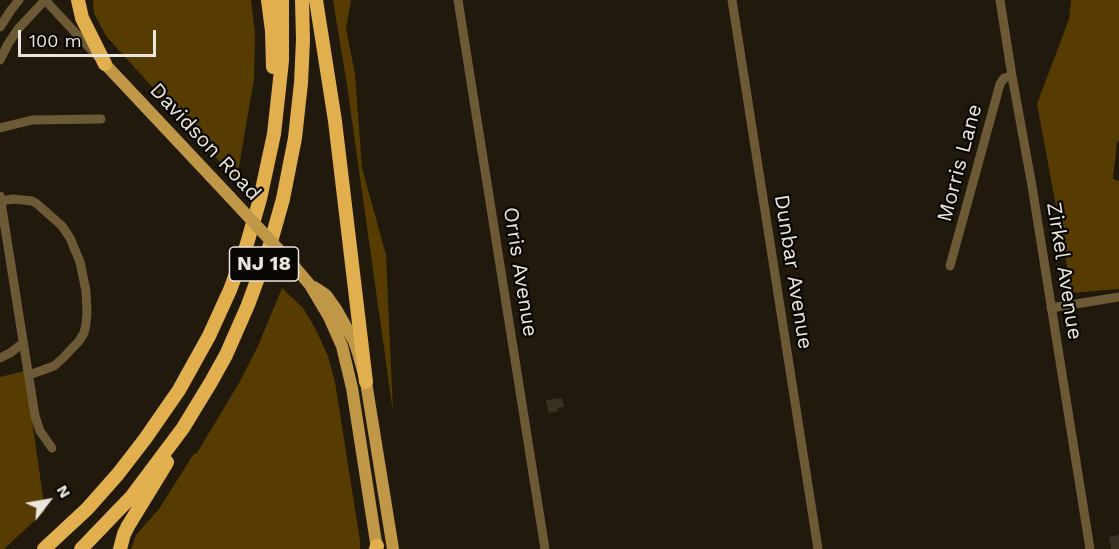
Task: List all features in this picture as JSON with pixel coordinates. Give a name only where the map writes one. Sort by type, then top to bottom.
[{"type":"highway","points":[[78,0],[82,18],[105,64]]},
{"type":"highway","points":[[268,0],[273,63],[270,153]]},
{"type":"highway","name":"NJ 18","points":[[44,549],[87,509],[145,440],[179,390],[209,336],[230,290],[252,227],[264,183],[278,109],[282,61],[282,0]]},
{"type":"highway","name":"NJ 18","points":[[81,549],[132,496],[169,449],[225,355],[248,305],[270,245],[283,199],[295,138],[302,83],[302,0]]},
{"type":"highway","points":[[316,0],[335,121],[366,382]]},
{"type":"highway","points":[[120,549],[128,526],[166,464],[169,449]]},
{"type":"main road","name":"Davidson Road","points":[[105,64],[294,266],[310,285],[336,331],[348,368],[377,548]]},
{"type":"main road","name":"Davidson Road","points":[[310,285],[326,295],[354,341],[366,382],[393,549]]},
{"type":"street","points":[[0,27],[19,0]]},
{"type":"street","name":"Davidson Road","points":[[0,60],[18,29],[45,0],[105,64]]},
{"type":"street","name":"Orris Avenue","points":[[458,0],[545,549]]},
{"type":"street","name":"Dunbar Avenue","points":[[732,0],[818,549]]},
{"type":"street","name":"Zirkel Avenue","points":[[1000,0],[1090,549]]},
{"type":"street","name":"Morris Lane","points":[[950,266],[1000,84],[1004,78],[1012,76]]},
{"type":"street","points":[[0,128],[32,120],[101,119]]},
{"type":"street","points":[[0,196],[35,416],[40,431],[52,448]]},
{"type":"street","points":[[1,201],[13,199],[32,201],[62,226],[80,262],[85,284],[86,324],[79,341],[54,366],[28,375]]},
{"type":"street","points":[[1051,308],[1119,297]]},
{"type":"street","points":[[0,358],[23,344]]},
{"type":"shaded area","points":[[93,0],[251,0],[255,33],[254,79],[237,178],[232,178],[222,164],[106,36],[94,13]]},
{"type":"shaded area","points":[[333,0],[351,0],[346,29],[355,74],[362,168],[386,255],[393,412],[347,85]]},
{"type":"shaded area","points":[[1071,0],[1119,0],[1119,141],[1117,142],[1113,179],[1119,181],[1119,289],[1072,293],[1037,104],[1069,19]]},
{"type":"shaded area","points":[[282,288],[303,308],[328,356],[335,382],[360,549],[131,549],[136,535],[159,509],[193,455],[197,453],[239,383],[258,346]]},
{"type":"shaded area","points":[[25,371],[45,511],[4,549],[0,549],[0,377]]},
{"type":"building","points":[[562,398],[564,407],[549,413],[546,400]]},
{"type":"building","points":[[1119,535],[1119,549],[1111,549],[1109,537]]}]
